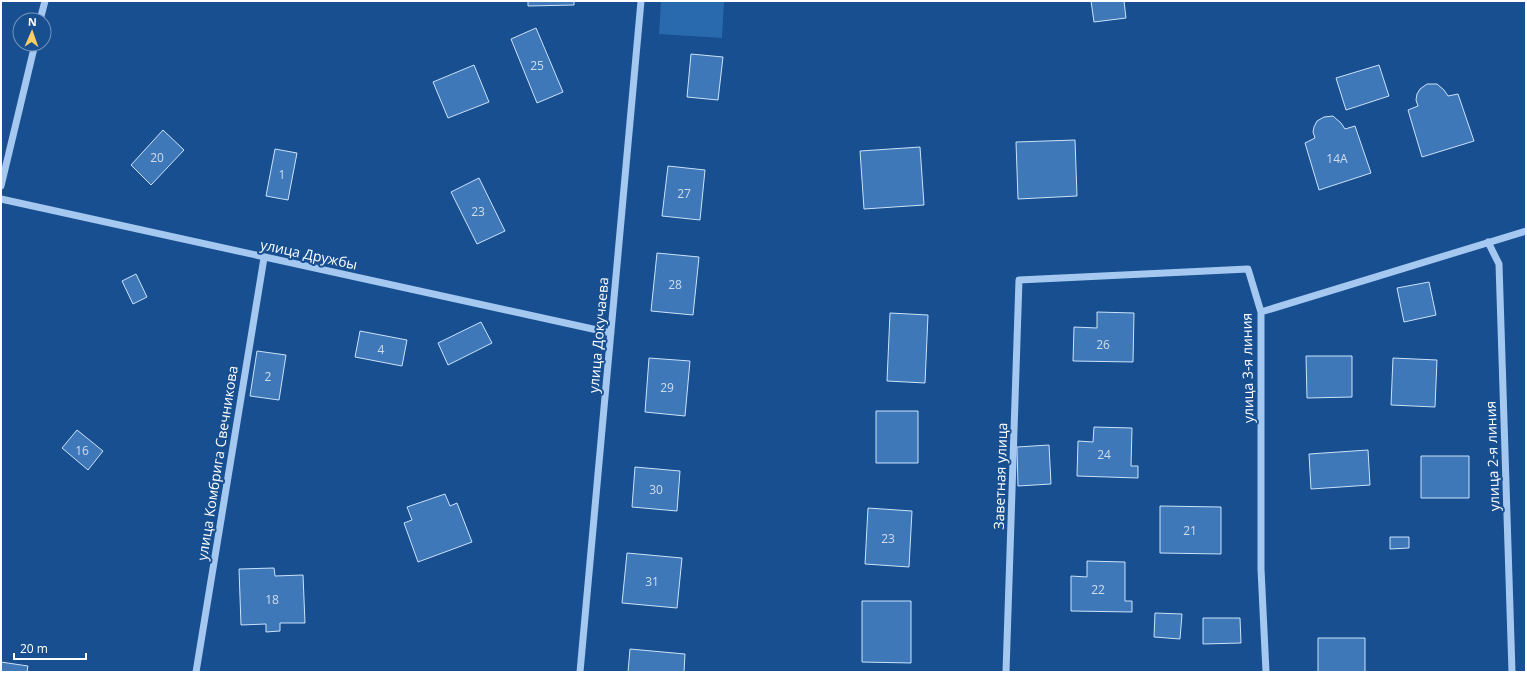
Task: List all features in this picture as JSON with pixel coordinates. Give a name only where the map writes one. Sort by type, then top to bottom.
[{"type":"street","points":[[42,12],[45,1]]},
{"type":"street","name":"улица Докучаева","points":[[580,672],[641,1]]},
{"type":"street","points":[[1,186],[33,52]]},
{"type":"street","name":"улица Дружбы","points":[[1,200],[611,333]]},
{"type":"street","points":[[1261,312],[1526,231]]},
{"type":"street","name":"улица 2-я линия","points":[[1488,242],[1499,264],[1512,672]]},
{"type":"street","name":"улица Комбрига Свечникова","points":[[196,672],[264,258]]},
{"type":"street","name":"улица 3-я линия","points":[[1019,280],[1248,269],[1261,312],[1261,569],[1266,672]]},
{"type":"street","name":"Заветная улица","points":[[1006,672],[1019,280]]},
{"type":"shaded area","points":[[661,1],[724,1],[722,38],[659,34]]},
{"type":"building","points":[[528,1],[574,1],[574,5],[528,6]]},
{"type":"building","points":[[1091,1],[1124,1],[1126,18],[1094,22]]},
{"type":"building","points":[[536,28],[563,92],[537,103],[511,39]]},
{"type":"building","points":[[691,54],[723,57],[718,100],[687,97]]},
{"type":"building","points":[[474,65],[489,102],[448,118],[433,82]]},
{"type":"building","points":[[1379,65],[1389,96],[1346,110],[1336,78]]},
{"type":"building","points":[[1427,84],[1437,84],[1448,96],[1458,94],[1474,141],[1422,157],[1408,110],[1418,106],[1416,100],[1417,94],[1420,89]]},
{"type":"building","points":[[1333,116],[1345,129],[1355,126],[1371,173],[1319,190],[1305,143],[1315,138],[1313,132],[1317,121],[1324,117]]},
{"type":"building","points":[[163,130],[184,150],[151,185],[131,165]]},
{"type":"building","points":[[1075,140],[1077,196],[1018,199],[1016,142]]},
{"type":"building","points":[[920,147],[924,205],[864,209],[860,151]]},
{"type":"building","points":[[275,149],[297,153],[288,200],[266,196]]},
{"type":"building","points":[[668,166],[705,170],[700,220],[662,216]]},
{"type":"building","points":[[479,178],[505,231],[477,244],[451,192]]},
{"type":"building","points":[[657,253],[699,257],[693,315],[651,311]]},
{"type":"building","points":[[136,274],[147,297],[133,304],[122,281]]},
{"type":"building","points":[[1429,282],[1436,315],[1404,322],[1397,288]]},
{"type":"building","points":[[1097,312],[1134,313],[1133,362],[1073,361],[1074,327],[1097,328]]},
{"type":"building","points":[[890,313],[928,315],[925,383],[887,381]]},
{"type":"building","points":[[481,322],[492,343],[448,365],[438,343]]},
{"type":"building","points":[[360,331],[407,340],[402,366],[355,357]]},
{"type":"building","points":[[257,351],[286,355],[279,400],[250,396]]},
{"type":"building","points":[[1306,356],[1352,356],[1352,397],[1307,398]]},
{"type":"building","points":[[649,358],[690,361],[685,416],[645,412]]},
{"type":"building","points":[[1393,358],[1437,360],[1435,407],[1391,405]]},
{"type":"building","points":[[876,411],[918,411],[918,463],[876,463]]},
{"type":"building","points":[[1094,427],[1132,428],[1131,466],[1138,466],[1138,478],[1077,476],[1078,441],[1093,442]]},
{"type":"building","points":[[77,430],[103,451],[88,470],[62,448]]},
{"type":"building","points":[[1049,445],[1051,484],[1018,486],[1017,447]]},
{"type":"building","points":[[1368,450],[1370,485],[1311,489],[1309,454]]},
{"type":"building","points":[[1421,456],[1469,456],[1469,498],[1421,498]]},
{"type":"building","points":[[635,467],[680,471],[677,511],[632,507]]},
{"type":"building","points":[[445,494],[450,506],[457,503],[472,542],[418,562],[404,523],[412,520],[407,507]]},
{"type":"building","points":[[1160,506],[1221,507],[1221,554],[1160,553]]},
{"type":"building","points":[[868,508],[912,511],[909,567],[865,564]]},
{"type":"building","points":[[1390,537],[1409,537],[1409,548],[1390,549]]},
{"type":"building","points":[[627,553],[682,558],[677,608],[622,603]]},
{"type":"building","points":[[1087,561],[1125,562],[1125,601],[1132,601],[1132,612],[1071,611],[1071,576],[1087,577]]},
{"type":"building","points":[[274,568],[275,576],[303,575],[305,623],[280,623],[280,631],[266,632],[266,624],[241,625],[239,569]]},
{"type":"building","points":[[862,601],[911,601],[911,663],[862,662]]},
{"type":"building","points":[[1155,613],[1182,614],[1180,639],[1154,637]]},
{"type":"building","points":[[1203,618],[1240,618],[1241,643],[1203,644]]},
{"type":"building","points":[[1318,638],[1365,638],[1365,672],[1318,672]]},
{"type":"building","points":[[630,649],[685,654],[684,672],[628,672]]},
{"type":"building","points":[[1,662],[28,666],[27,672],[1,672]]}]
